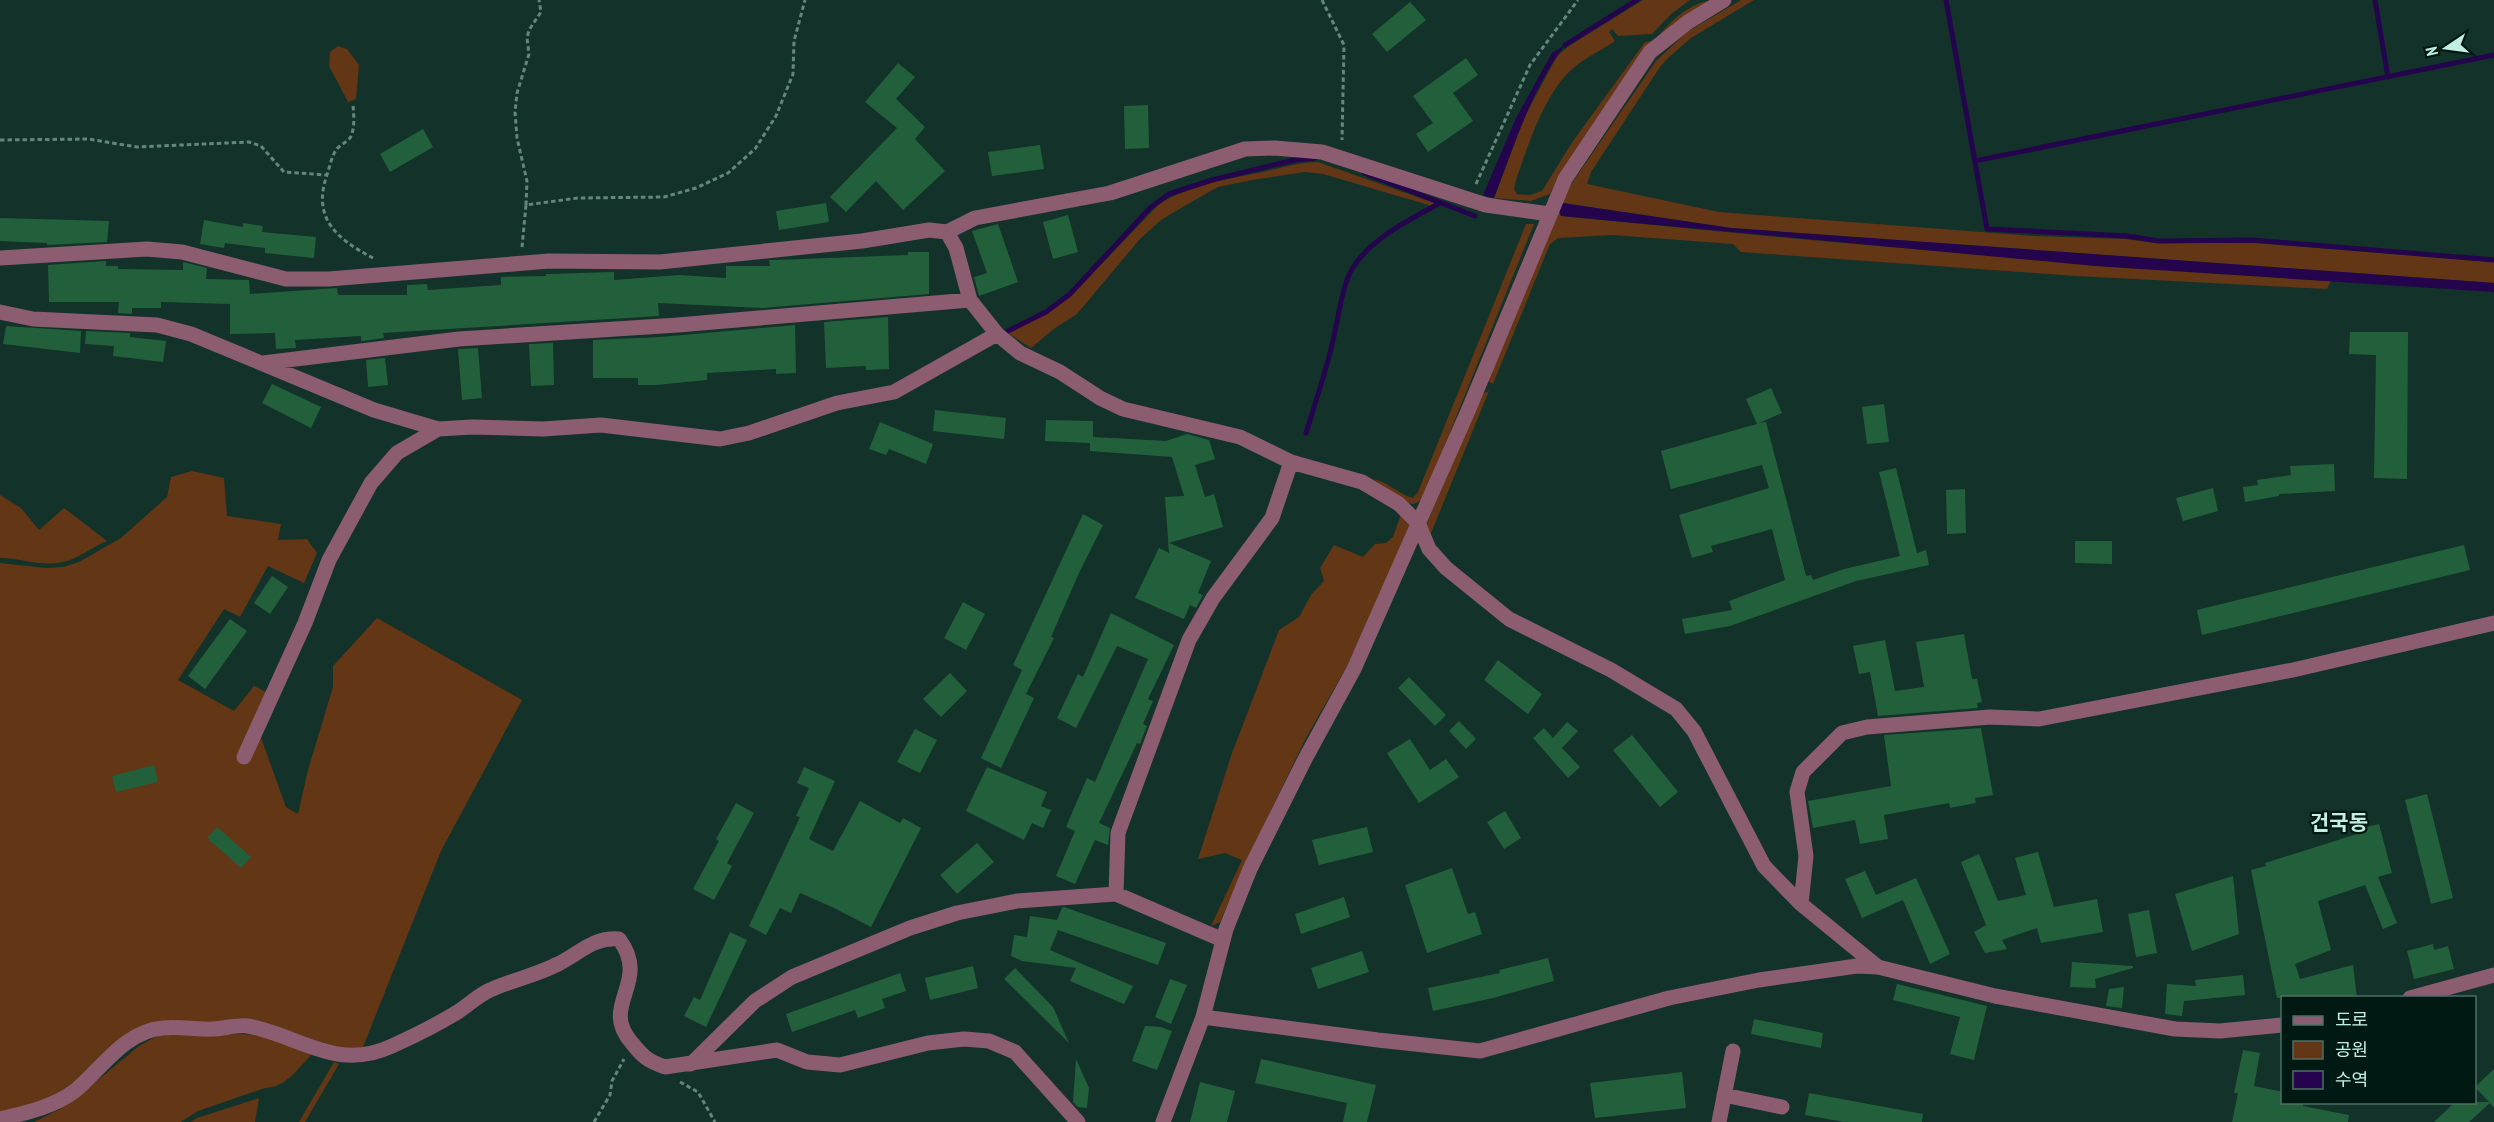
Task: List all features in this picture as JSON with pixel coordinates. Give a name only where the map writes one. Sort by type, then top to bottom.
[{"type":"street","points":[[1163,1122],[1203,1017],[1223,940],[1250,869],[1305,759],[1354,669],[1468,411],[1565,179],[1650,52],[1688,22],[1724,0]]},
{"type":"street","points":[[0,258],[147,249],[182,252],[286,279],[408,274],[521,262],[660,262],[862,241],[929,230],[947,232],[975,219],[1110,193],[1245,149],[1275,147],[1322,152],[1486,205],[1550,214]]},
{"type":"street","points":[[947,232],[956,248],[970,300],[997,334],[1020,353],[1060,372],[1100,398],[1123,409],[1240,437],[1292,462],[1362,482],[1399,504],[1418,523],[1429,549],[1446,568],[1509,619],[1611,670],[1676,709],[1694,731],[1764,866],[1801,904],[1878,967]]},
{"type":"street","points":[[263,363],[459,339],[678,326],[970,300]]},
{"type":"street","points":[[0,312],[33,319],[157,325],[191,334],[374,410],[438,429],[472,427],[543,429],[600,425],[720,439],[749,433],[837,403],[894,393],[997,334]]},
{"type":"street","points":[[244,757],[304,623],[328,560],[371,483],[397,453],[438,429]]},
{"type":"street","points":[[1116,894],[1119,833],[1189,640],[1213,598],[1272,519],[1292,462]]},
{"type":"street","points":[[1801,904],[1806,856],[1797,792],[1803,772],[1842,733],[1867,727],[1990,717],[2039,719],[2293,670],[2494,623]]},
{"type":"street","points":[[691,1064],[755,1001],[792,977],[910,928],[957,913],[1017,901],[1116,894],[1223,940]]},
{"type":"street","points":[[0,1119],[29,1113],[74,1091],[125,1043],[146,1031],[164,1028],[214,1029],[246,1026],[290,1039],[316,1050],[345,1056],[367,1055],[390,1047],[458,1012],[489,990],[557,964],[604,938],[619,939],[629,953],[632,970],[619,1015],[621,1031],[648,1061],[665,1067],[777,1050],[807,1062],[840,1065],[928,1043],[964,1039],[989,1041],[1015,1052],[1078,1122]]},
{"type":"street","points":[[1203,1017],[1480,1051],[1669,998],[1770,978],[1857,966],[1878,967],[1995,996],[2175,1029],[2220,1031],[2281,1025]]},
{"type":"street","points":[[2417,996],[2494,975]]},
{"type":"street","points":[[1719,1122],[1733,1051]]},
{"type":"street","points":[[1724,1095],[1782,1107]]},
{"type":"path","points":[[521,262],[527,181],[517,138],[515,112],[517,93],[529,54],[527,38],[529,30],[541,12],[539,0]]},
{"type":"path","points":[[526,205],[578,198],[664,197],[696,188],[728,173],[755,148],[776,116],[793,74],[794,41],[805,0]]},
{"type":"path","points":[[1322,0],[1344,45],[1341,96],[1342,158]]},
{"type":"path","points":[[1469,200],[1530,65],[1578,0]]},
{"type":"path","points":[[353,106],[354,121],[350,138],[336,151],[321,192],[322,211],[327,224],[353,246],[381,262]]},
{"type":"path","points":[[0,140],[88,140],[137,147],[249,141],[261,146],[284,172],[327,175]]},
{"type":"path","points":[[594,1122],[610,1095],[612,1081],[621,1062],[634,1047]]},
{"type":"path","points":[[665,1067],[678,1082],[698,1092],[715,1122]]},
{"type":"green space","points":[[1643,0],[1690,0],[1671,14],[1652,34],[1618,36],[1612,29],[1609,32],[1615,41],[1569,72],[1551,95],[1537,123],[1516,180],[1514,189],[1517,194],[1530,195],[1542,191],[1573,141],[1645,42],[1654,41],[1666,27],[1689,8],[1716,0],[1666,33],[1559,175],[1550,194],[1531,201],[1494,198],[1524,118],[1557,56],[1569,46]]},
{"type":"green space","points":[[1741,0],[1754,0],[1691,38],[1660,67],[1591,172],[1587,184],[1719,212],[2035,236],[2125,239],[2155,243],[2253,243],[2494,262],[2494,283],[1731,228],[1563,203],[1562,216],[1946,252],[2331,281],[2327,289],[2076,276],[1741,252],[1733,244],[1612,235],[1558,238],[1550,244],[1493,384],[1485,379],[1562,198],[1574,180],[1656,61],[1687,32]]},
{"type":"green space","points":[[338,46],[347,49],[359,65],[356,99],[348,102],[329,66],[330,52]]},
{"type":"green space","points":[[1318,162],[1437,204],[1432,206],[1323,174],[1305,172],[1218,187],[1161,220],[1140,239],[1077,314],[1055,328],[1031,348],[1008,333],[1045,314],[1069,298],[1159,204],[1186,191],[1214,182],[1295,164]]},
{"type":"green space","points":[[1526,224],[1534,224],[1423,499],[1414,504],[1408,503],[1373,479],[1413,498],[1418,492]]},
{"type":"green space","points":[[1489,391],[1429,538],[1425,528],[1482,394]]},
{"type":"green space","points":[[192,471],[224,478],[227,516],[281,524],[278,540],[307,539],[317,553],[304,583],[268,566],[240,617],[224,609],[178,680],[234,711],[254,686],[268,693],[260,735],[286,807],[298,814],[308,770],[333,687],[333,666],[377,618],[522,700],[441,851],[361,1052],[343,1052],[274,1027],[161,1023],[47,1101],[0,1117],[0,563],[46,568],[63,567],[79,562],[121,538],[167,497],[171,477]]},
{"type":"green space","points":[[0,495],[21,508],[39,530],[64,508],[107,541],[63,562],[39,563],[0,558]]},
{"type":"green space","points":[[1401,514],[1412,527],[1347,666],[1306,738],[1270,812],[1220,922],[1211,926],[1242,860],[1225,853],[1198,859],[1231,756],[1279,630],[1299,617],[1311,595],[1324,581],[1320,568],[1334,545],[1363,557],[1375,544],[1386,543],[1393,537]]},
{"type":"green space","points":[[177,1033],[260,1036],[311,1055],[291,1077],[279,1085],[198,1111],[181,1122],[34,1122],[60,1109],[139,1046],[157,1036]]},
{"type":"green space","points":[[334,1062],[339,1064],[305,1122],[299,1122]]},
{"type":"green space","points":[[259,1098],[255,1122],[191,1122],[197,1118]]},
{"type":"water","points":[[1565,45],[1533,99],[1494,198],[1483,195],[1516,118],[1552,53]]},
{"type":"water","points":[[1562,203],[1731,228],[2494,283],[2494,292],[2095,266],[1561,216],[1558,209]]},
{"type":"building","points":[[1410,2],[1426,20],[1387,52],[1372,34]]},
{"type":"building","points":[[1466,58],[1478,75],[1453,93],[1473,121],[1428,152],[1416,134],[1433,123],[1413,96]]},
{"type":"building","points":[[898,63],[915,77],[896,99],[925,127],[915,139],[945,171],[903,210],[876,181],[846,212],[830,197],[897,128],[865,102]]},
{"type":"building","points":[[1148,105],[1149,148],[1125,149],[1124,106]]},
{"type":"building","points":[[423,129],[433,147],[390,172],[380,154]]},
{"type":"building","points":[[1040,145],[1044,169],[992,176],[988,152]]},
{"type":"building","points":[[826,203],[829,222],[779,230],[776,211]]},
{"type":"building","points":[[1068,215],[1078,252],[1053,259],[1043,222]]},
{"type":"building","points":[[0,218],[109,221],[107,242],[47,245],[47,243],[0,241]]},
{"type":"building","points":[[204,220],[243,227],[243,223],[263,226],[262,232],[316,237],[314,258],[265,253],[265,248],[225,243],[224,248],[200,244]]},
{"type":"building","points":[[998,224],[1018,282],[979,296],[974,277],[987,273],[972,231]]},
{"type":"building","points":[[908,252],[929,252],[929,294],[762,308],[658,303],[659,316],[383,333],[384,338],[363,341],[361,341],[361,336],[295,340],[296,348],[276,349],[275,333],[230,334],[230,304],[161,302],[161,308],[132,308],[132,314],[118,313],[119,302],[49,302],[48,265],[106,261],[106,266],[118,266],[118,269],[183,270],[183,262],[207,268],[206,279],[249,280],[250,294],[337,288],[338,295],[407,295],[407,285],[427,284],[428,290],[501,285],[501,277],[546,276],[546,274],[614,272],[614,280],[679,275],[726,278],[726,266],[770,266],[769,260],[908,255]]},
{"type":"building","points":[[888,317],[889,369],[866,370],[866,366],[826,368],[824,322]]},
{"type":"building","points":[[795,325],[796,373],[776,374],[776,369],[707,373],[707,380],[656,385],[638,385],[638,378],[593,378],[593,340],[660,337]]},
{"type":"building","points":[[6,326],[81,331],[80,353],[3,344]]},
{"type":"building","points":[[86,331],[130,333],[130,337],[166,341],[163,362],[113,356],[114,346],[85,344]]},
{"type":"building","points":[[2350,332],[2408,332],[2407,479],[2374,478],[2376,355],[2349,354]]},
{"type":"building","points":[[553,343],[554,385],[531,386],[529,344]]},
{"type":"building","points":[[478,348],[482,398],[462,400],[458,349]]},
{"type":"building","points":[[385,358],[388,385],[368,387],[366,360]]},
{"type":"building","points":[[272,384],[321,407],[311,428],[262,403]]},
{"type":"building","points":[[1771,388],[1782,413],[1759,423],[1766,422],[1806,576],[1811,575],[1813,580],[1844,569],[1900,556],[1879,472],[1896,468],[1917,553],[1926,550],[1929,565],[1856,581],[1730,626],[1685,634],[1682,619],[1732,610],[1729,601],[1785,580],[1772,529],[1711,546],[1713,552],[1692,558],[1679,515],[1769,488],[1762,465],[1671,489],[1661,451],[1757,424],[1746,399]]},
{"type":"building","points":[[1884,404],[1889,442],[1867,444],[1862,407]]},
{"type":"building","points":[[935,410],[1006,418],[1004,439],[933,431]]},
{"type":"building","points":[[1046,420],[1093,421],[1093,437],[1166,441],[1187,434],[1209,440],[1215,459],[1195,465],[1205,497],[1214,494],[1223,527],[1169,543],[1211,561],[1198,593],[1203,595],[1196,608],[1190,605],[1184,619],[1135,598],[1159,548],[1169,553],[1165,497],[1184,496],[1172,457],[1090,451],[1090,443],[1045,441]]},
{"type":"building","points":[[880,422],[933,444],[926,464],[889,449],[886,455],[869,449]]},
{"type":"building","points":[[2334,464],[2335,491],[2279,494],[2279,496],[2245,502],[2243,487],[2258,485],[2257,480],[2291,475],[2290,466]]},
{"type":"building","points":[[2213,488],[2218,511],[2183,521],[2176,498]]},
{"type":"building","points":[[1965,489],[1966,533],[1947,534],[1946,490]]},
{"type":"building","points":[[1083,514],[1103,525],[1051,637],[1054,638],[1026,694],[1034,698],[1001,768],[981,758],[1022,670],[1013,665]]},
{"type":"building","points":[[2075,541],[2112,541],[2112,564],[2075,563]]},
{"type":"building","points":[[2464,545],[2470,570],[2202,635],[2197,610]]},
{"type":"building","points":[[272,576],[288,587],[270,614],[254,603]]},
{"type":"building","points":[[963,602],[985,614],[966,650],[944,638]]},
{"type":"building","points":[[1111,613],[1174,645],[1148,699],[1153,701],[1143,724],[1147,726],[1140,744],[1137,743],[1099,823],[1110,828],[1108,845],[1095,840],[1075,884],[1056,876],[1075,831],[1066,827],[1087,778],[1095,782],[1148,659],[1117,646],[1076,728],[1057,718],[1078,674],[1083,677]]},
{"type":"building","points":[[230,619],[247,631],[205,689],[188,676]]},
{"type":"building","points":[[1964,634],[1972,679],[1977,679],[1982,702],[1977,703],[1978,708],[1878,716],[1870,672],[1859,674],[1853,646],[1885,640],[1895,691],[1924,687],[1916,642]]},
{"type":"building","points":[[1498,660],[1542,694],[1528,714],[1484,680]]},
{"type":"building","points":[[950,673],[967,691],[941,717],[923,699]]},
{"type":"building","points":[[1409,677],[1446,715],[1435,726],[1398,688]]},
{"type":"building","points":[[1459,721],[1476,739],[1466,749],[1449,731]]},
{"type":"building","points":[[1567,722],[1578,731],[1562,748],[1580,767],[1568,778],[1533,738],[1544,728],[1553,738]]},
{"type":"building","points":[[1981,728],[1993,795],[1975,798],[1976,803],[1950,808],[1949,803],[1884,815],[1888,839],[1860,844],[1855,820],[1813,828],[1808,801],[1891,786],[1884,735]]},
{"type":"building","points":[[915,729],[937,740],[920,773],[897,762]]},
{"type":"building","points":[[1632,735],[1678,792],[1660,807],[1613,750]]},
{"type":"building","points":[[1410,739],[1430,770],[1446,759],[1459,777],[1419,803],[1387,753]]},
{"type":"building","points":[[154,765],[158,782],[116,792],[112,776]]},
{"type":"building","points":[[804,767],[835,781],[809,839],[833,851],[860,801],[900,823],[903,818],[921,828],[871,927],[800,893],[791,913],[780,908],[766,935],[749,926],[800,817],[796,816],[809,788],[797,783]]},
{"type":"building","points":[[987,767],[1047,792],[1041,806],[1051,810],[1043,828],[1032,823],[1024,840],[966,811]]},
{"type":"building","points":[[2427,794],[2453,898],[2431,904],[2405,800]]},
{"type":"building","points":[[736,803],[754,813],[727,863],[732,866],[714,900],[693,889]]},
{"type":"building","points":[[1505,811],[1521,838],[1504,849],[1487,822]]},
{"type":"building","points":[[2379,824],[2392,873],[2378,877],[2397,923],[2383,929],[2365,885],[2318,901],[2331,950],[2295,964],[2300,979],[2353,965],[2357,996],[2281,996],[2277,998],[2251,870],[2266,866],[2265,863],[2357,834],[2356,830]]},
{"type":"building","points":[[217,827],[251,857],[241,868],[207,838]]},
{"type":"building","points":[[1367,827],[1373,852],[1319,865],[1312,840]]},
{"type":"building","points":[[977,843],[994,862],[957,894],[940,875]]},
{"type":"building","points":[[2038,852],[2054,907],[2097,899],[2103,932],[2041,943],[2037,928],[2002,940],[2007,949],[1985,953],[1974,932],[1986,925],[1961,862],[1979,854],[1998,901],[2026,895],[2015,858]]},
{"type":"building","points":[[1452,868],[1468,914],[1475,912],[1482,934],[1427,953],[1405,885]]},
{"type":"building","points":[[1865,871],[1876,895],[1916,878],[1950,954],[1930,964],[1903,900],[1862,918],[1845,879]]},
{"type":"building","points":[[2233,876],[2239,934],[2192,951],[2175,894]]},
{"type":"building","points":[[1344,897],[1350,917],[1301,934],[1295,914]]},
{"type":"building","points":[[1064,907],[1166,943],[1158,965],[1058,930],[1050,950],[1133,986],[1124,1004],[1070,981],[1076,968],[1022,961],[1011,956],[1014,935],[1027,937],[1030,916],[1057,920]]},
{"type":"building","points":[[2149,910],[2157,953],[2136,957],[2128,914]]},
{"type":"building","points":[[730,932],[747,940],[706,1027],[684,1016],[694,997],[700,1000]]},
{"type":"building","points":[[2433,944],[2434,950],[2448,946],[2454,969],[2414,979],[2407,951]]},
{"type":"building","points":[[1362,951],[1369,972],[1318,989],[1311,968]]},
{"type":"building","points":[[1548,958],[1554,981],[1493,998],[1433,1011],[1428,988],[1500,973],[1499,970]]},
{"type":"building","points":[[2072,962],[2133,966],[2133,968],[2095,979],[2096,988],[2070,987]]},
{"type":"building","points":[[973,966],[978,988],[930,1000],[925,978]]},
{"type":"building","points":[[1015,968],[1053,1007],[1069,1043],[1004,979]]},
{"type":"building","points":[[900,973],[906,991],[882,999],[885,1008],[858,1018],[855,1010],[792,1032],[786,1014]]},
{"type":"building","points":[[2243,975],[2245,995],[2184,1001],[2182,1016],[2165,1014],[2167,984],[2196,986],[2195,980]]},
{"type":"building","points":[[1170,979],[1187,985],[1171,1024],[1155,1017]]},
{"type":"building","points":[[1897,984],[1987,1006],[1974,1060],[1950,1054],[1960,1017],[1893,1000]]},
{"type":"building","points":[[2124,987],[2122,1008],[2106,1006],[2109,989]]},
{"type":"building","points":[[1754,1019],[1823,1033],[1821,1048],[1751,1034]]},
{"type":"building","points":[[1145,1026],[1161,1027],[1172,1031],[1157,1070],[1132,1061]]},
{"type":"building","points":[[2243,1050],[2260,1053],[2254,1086],[2281,1092],[2281,1104],[2304,1104],[2303,1106],[2349,1115],[2348,1122],[2232,1122],[2238,1093],[2234,1093]]},
{"type":"building","points":[[1076,1059],[1089,1088],[1087,1108],[1078,1107],[1073,1102]]},
{"type":"building","points":[[1261,1059],[1376,1085],[1367,1122],[1343,1122],[1347,1103],[1255,1083]]},
{"type":"building","points":[[2494,1069],[2494,1108],[2490,1103],[2469,1122],[2434,1122],[2453,1104],[2489,1102],[2476,1086]]},
{"type":"building","points":[[1682,1072],[1686,1108],[1595,1118],[1590,1083]]},
{"type":"building","points":[[1200,1082],[1235,1091],[1227,1122],[1190,1122]]},
{"type":"building","points":[[1809,1093],[1923,1114],[1922,1122],[1844,1122],[1805,1115]]},
{"type":"waterway","points":[[1565,45],[1637,0]]},
{"type":"waterway","points":[[1946,0],[1987,229],[2127,236],[2159,241],[2253,240],[2494,260]]},
{"type":"waterway","points":[[2375,0],[2388,77]]},
{"type":"waterway","points":[[1975,161],[2494,55]]},
{"type":"waterway","points":[[1008,331],[1046,312],[1070,294],[1150,208],[1169,194],[1212,180],[1294,160],[1315,158]]},
{"type":"waterway","points":[[1364,173],[1475,216]]},
{"type":"waterway","points":[[1306,433],[1329,356],[1345,285],[1352,269],[1369,248],[1380,239],[1440,203]]},
{"type":"district","name":"건국동","points":[[2339,823]]}]
